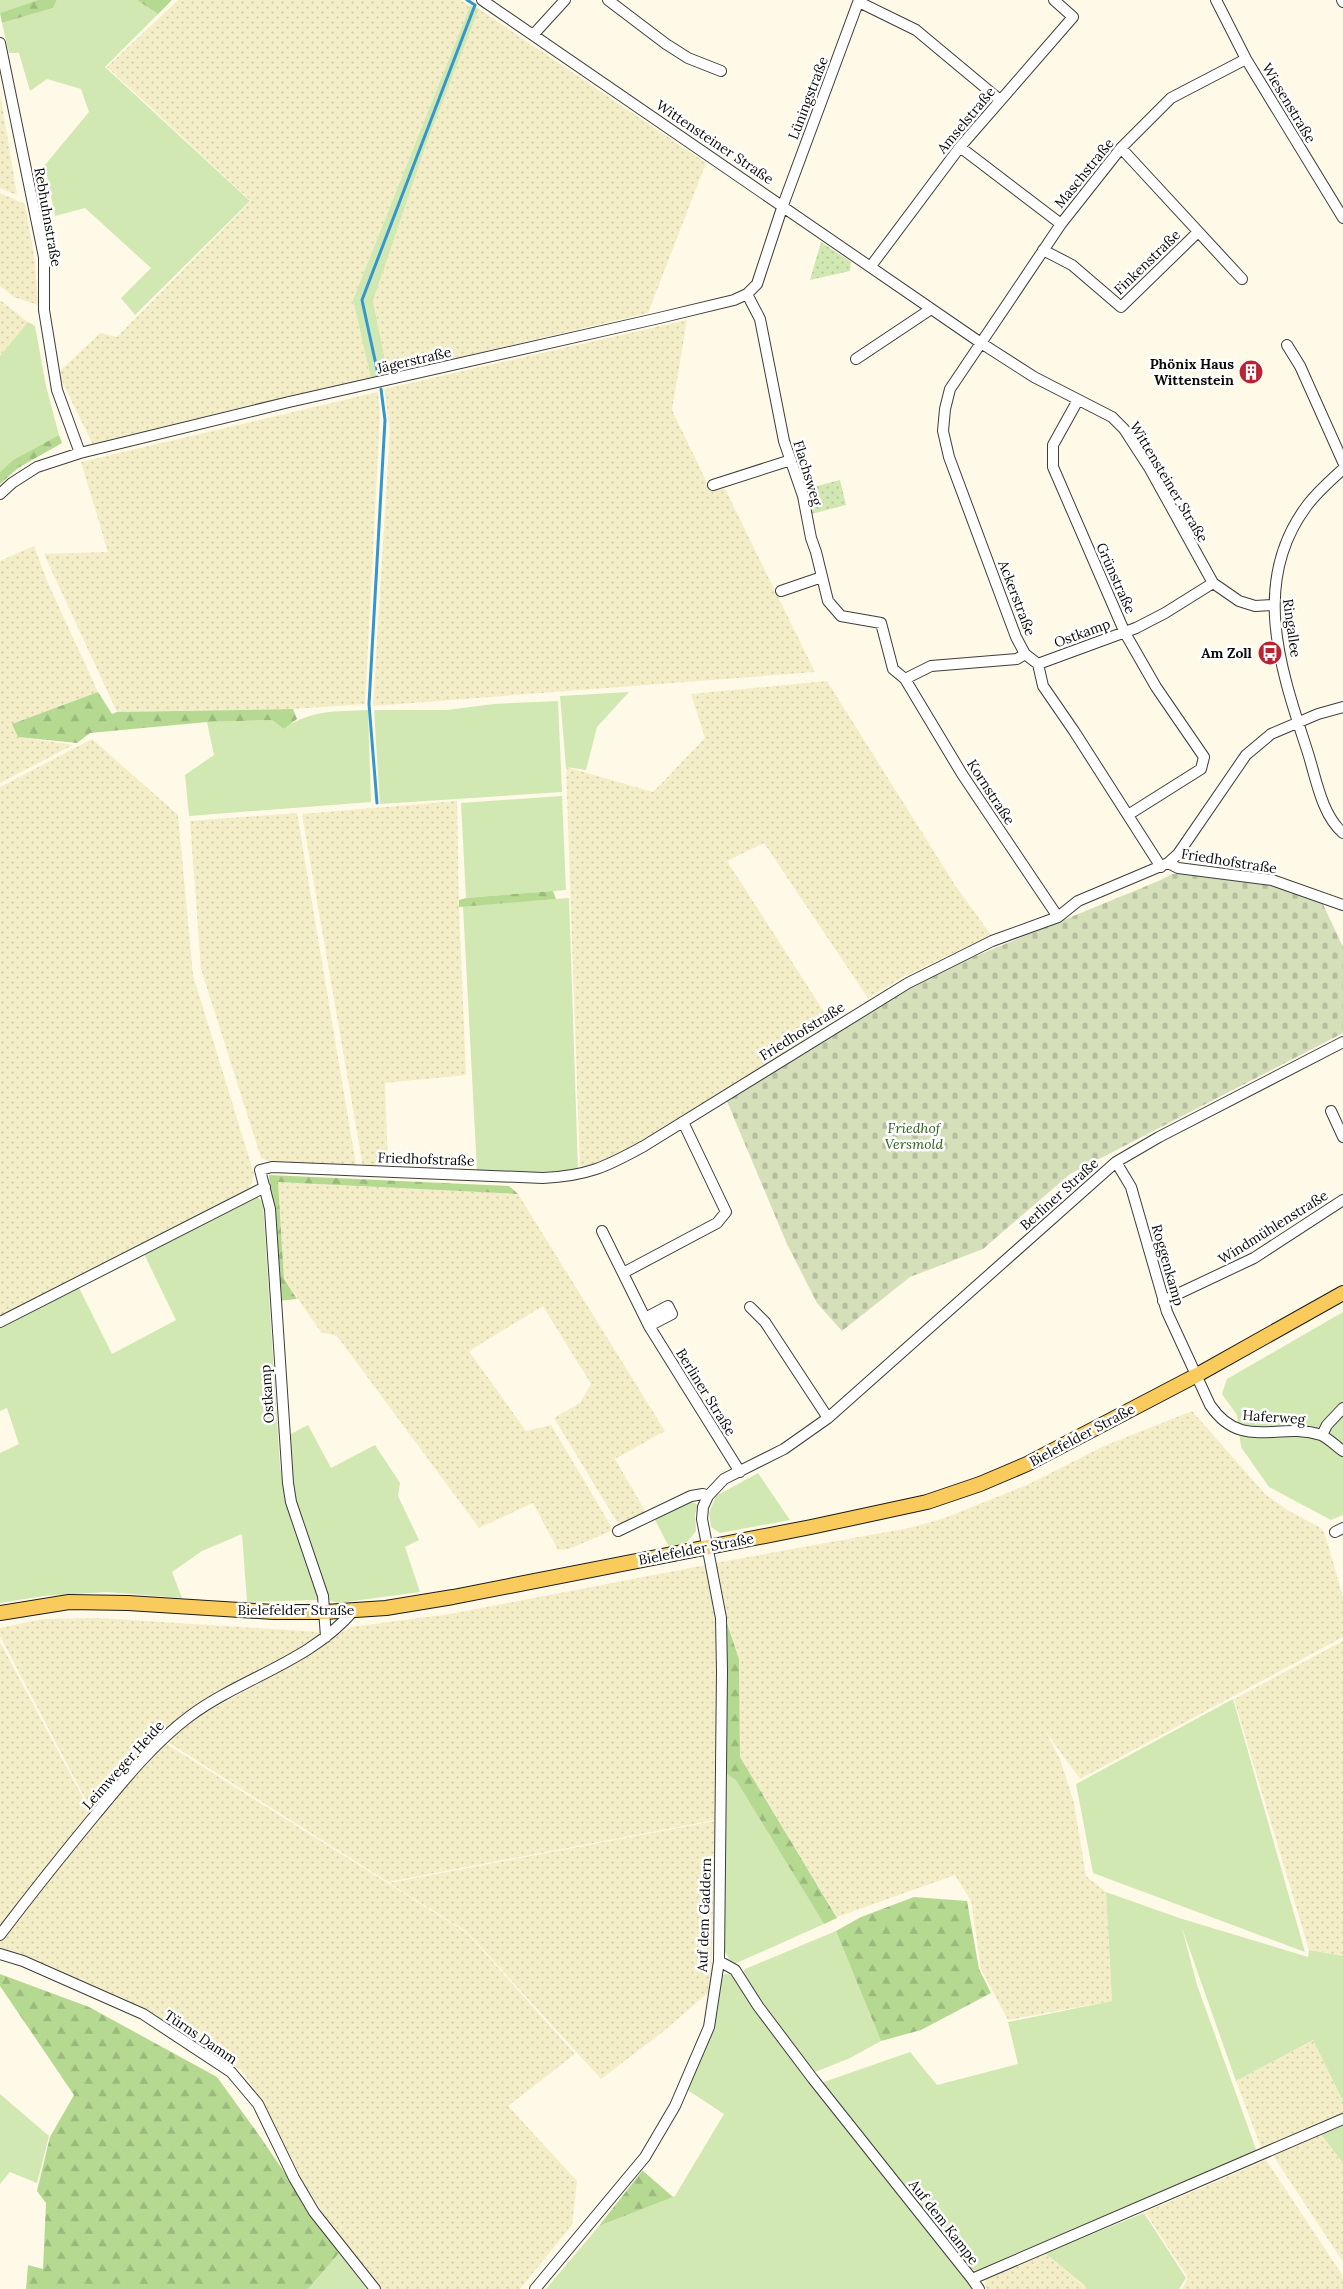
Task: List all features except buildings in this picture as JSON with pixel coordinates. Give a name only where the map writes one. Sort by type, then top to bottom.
[{"type":"main road","name":"Bielefelder Straße","points":[[0,1613],[69,1602],[128,1603],[274,1612],[325,1612],[386,1608],[453,1597],[811,1527],[927,1502],[980,1484],[1027,1464],[1197,1375],[1343,1293]]},
{"type":"street","name":"Wittensteiner Straße","points":[[482,0],[981,343],[1034,377],[1112,417],[1124,429],[1150,469],[1213,583],[1239,601],[1255,606],[1273,605]]},
{"type":"street","points":[[533,35],[565,0]]},
{"type":"street","points":[[608,0],[666,44],[688,58],[721,71]]},
{"type":"street","name":"Amselstraße","points":[[871,266],[960,147],[1073,17],[1054,0]]},
{"type":"street","name":"Wiesenstraße","points":[[1216,0],[1246,59],[1343,218]]},
{"type":"street","points":[[859,1],[916,30],[1000,100]]},
{"type":"street","name":"Lüningstraße","points":[[782,205],[859,1]]},
{"type":"street","name":"Rebhuhnstraße","points":[[0,43],[44,257],[44,310],[57,390],[80,453]]},
{"type":"street","name":"Maschstraße","points":[[981,343],[1060,224],[1121,148],[1171,98],[1246,59]]},
{"type":"street","points":[[960,147],[1060,224]]},
{"type":"street","name":"Finkenstraße","points":[[1121,148],[1242,279]]},
{"type":"street","points":[[747,294],[757,284],[782,205]]},
{"type":"street","name":"Finkenstraße","points":[[1043,250],[1072,265],[1121,307],[1198,232]]},
{"type":"street","name":"Jägerstraße","points":[[0,494],[12,483],[37,467],[80,453],[289,402],[655,319],[734,300],[747,294]]},
{"type":"street","name":"Flachsweg","points":[[747,294],[760,319],[784,441],[803,496],[811,538],[828,601],[841,616],[881,623],[893,669],[905,678]]},
{"type":"street","points":[[856,359],[931,309]]},
{"type":"street","name":"Ackerstraße","points":[[981,343],[950,389],[943,431],[949,457],[1016,637],[1025,654],[1038,664]]},
{"type":"street","points":[[1287,345],[1300,366],[1343,462]]},
{"type":"street","name":"Grünstraße","points":[[1078,400],[1053,445],[1053,467],[1125,632],[1156,687],[1204,757],[1201,768],[1128,815]]},
{"type":"street","points":[[713,485],[791,460]]},
{"type":"street","name":"Ringallee","points":[[1298,722],[1286,681],[1275,627],[1273,605],[1275,578],[1294,525],[1306,506],[1343,469]]},
{"type":"street","points":[[781,591],[822,577]]},
{"type":"street","name":"Ostkamp","points":[[1038,664],[1125,632],[1165,613],[1213,583]]},
{"type":"street","points":[[905,678],[931,666],[1017,659],[1025,654]]},
{"type":"street","points":[[1038,664],[1043,686],[1128,815],[1165,865],[1178,854],[1246,755],[1271,734],[1298,722],[1343,707]]},
{"type":"street","name":"Kornstraße","points":[[905,678],[962,774],[1058,918]]},
{"type":"street","points":[[1298,722],[1327,810],[1343,833]]},
{"type":"street","name":"Friedhofstraße","points":[[260,1170],[272,1167],[562,1177],[585,1174],[610,1164],[683,1122],[908,982],[992,942],[1058,918],[1078,901],[1165,865],[1272,880],[1343,905]]},
{"type":"street","name":"Berliner Straße","points":[[708,1496],[724,1479],[784,1449],[828,1418],[1116,1162],[1159,1137],[1343,1042]]},
{"type":"street","points":[[1331,1111],[1343,1137]]},
{"type":"street","points":[[623,1273],[717,1223],[726,1212],[683,1122]]},
{"type":"street","name":"Roggenkamp","points":[[1116,1162],[1131,1187],[1163,1300],[1197,1375]]},
{"type":"street","name":"Ostkamp","points":[[260,1170],[270,1209],[288,1483],[291,1502],[323,1596],[325,1612]]},
{"type":"street","points":[[0,1322],[265,1187]]},
{"type":"street","name":"Windmühlenstraße","points":[[1163,1300],[1254,1258],[1343,1200]]},
{"type":"street","name":"Berliner Straße","points":[[602,1232],[647,1322],[740,1472]]},
{"type":"street","points":[[750,1307],[765,1322],[828,1418]]},
{"type":"street","name":"Haferweg","points":[[1197,1375],[1216,1414],[1225,1423],[1241,1431],[1286,1431],[1322,1436],[1343,1451]]},
{"type":"street","points":[[1322,1436],[1327,1425],[1343,1408]]},
{"type":"street","points":[[618,1531],[691,1496],[703,1494],[708,1496],[703,1507],[702,1519],[707,1546]]},
{"type":"street","name":"Auf dem Gaddern","points":[[534,2289],[645,2157],[676,2106],[709,2027],[719,1961],[721,1618],[707,1546]]},
{"type":"street","name":"Leimweger Heide","points":[[0,1936],[48,1872],[117,1788],[168,1734],[199,1710],[299,1656],[342,1624],[354,1610]]},
{"type":"street","points":[[325,1612],[326,1637]]},
{"type":"street","name":"Türns Damm","points":[[0,1954],[23,1961],[143,2014],[231,2072],[258,2104],[294,2178],[314,2212],[375,2289]]},
{"type":"street","name":"Auf dem Kampe","points":[[719,1961],[735,1970],[758,2006],[813,2079],[972,2279],[1343,2119]]},
{"type":"street","points":[[972,2279],[980,2289]]},
{"type":"shaded area","points":[[178,0],[460,0],[470,6],[353,300],[371,379],[93,445],[58,373],[100,333],[117,337],[251,201],[107,67]]},
{"type":"shaded area","points":[[479,9],[706,163],[648,313],[388,374],[373,301],[428,139]]},
{"type":"shaded area","points":[[0,93],[17,195],[0,188]]},
{"type":"shaded area","points":[[0,193],[25,204],[35,262],[38,305],[14,297],[0,286]]},
{"type":"shaded area","points":[[0,300],[28,322],[0,356]]},
{"type":"shaded area","points":[[687,320],[672,410],[710,489],[725,489],[815,672],[373,706],[390,428],[384,389]]},
{"type":"shaded area","points":[[378,392],[380,417],[365,704],[293,709],[117,712],[44,554],[108,552],[81,462]]},
{"type":"shaded area","points":[[34,546],[47,581],[98,692],[12,724],[18,737],[73,745],[0,783],[0,561]]},
{"type":"shaded area","points":[[827,681],[955,885],[991,935],[905,976],[868,998],[764,843],[727,861],[830,1021],[797,1045],[652,1136],[580,1170],[566,767],[653,792],[705,738],[691,694]]},
{"type":"shaded area","points":[[92,739],[178,815],[193,975],[254,1174],[251,1186],[240,1195],[0,1318],[0,787]]},
{"type":"shaded area","points":[[457,801],[466,1075],[385,1083],[388,1165],[363,1167],[302,814]]},
{"type":"shaded area","points":[[297,813],[356,1165],[273,1163],[261,1158],[201,969],[190,821]]},
{"type":"shaded area","points":[[278,1182],[518,1194],[665,1431],[615,1459],[647,1514],[624,1525],[617,1522],[554,1418],[580,1403],[591,1384],[543,1306],[469,1351],[526,1431],[551,1425],[611,1526],[611,1531],[569,1549],[558,1550],[533,1503],[479,1528],[337,1336],[321,1332],[284,1279]]},
{"type":"shaded area","points":[[1192,1411],[1265,1494],[1289,1511],[1321,1528],[1325,1534],[1343,1597],[1343,1637],[1080,1779],[1046,1732],[1060,1759],[1074,1803],[1086,1876],[1106,1892],[1112,2001],[1008,2020],[981,1969],[971,1901],[955,1875],[837,1917],[740,1757],[739,1659],[724,1611],[715,1563],[909,1528],[942,1519],[1029,1484],[1104,1446]]},
{"type":"shaded area","points":[[706,1565],[716,1616],[718,1673],[715,1820],[388,1882],[166,1741],[188,1722],[303,1659],[331,1638],[351,1627],[450,1614]]},
{"type":"shaded area","points":[[99,1618],[320,1632],[314,1641],[193,1708],[153,1742],[91,1810],[0,1636],[0,1628],[43,1619]]},
{"type":"shaded area","points":[[1343,1641],[1343,1956],[1309,1950],[1234,1699]]},
{"type":"shaded area","points":[[0,1642],[90,1811],[2,1924],[0,1924]]},
{"type":"shaded area","points":[[165,1743],[467,1933],[575,2054],[508,2106],[577,2181],[572,2225],[520,2289],[381,2289],[339,2238],[306,2187],[260,2097],[241,2070],[143,2009],[0,1951],[0,1940],[124,1786]]},
{"type":"shaded area","points":[[715,1821],[711,1990],[664,2031],[601,2079],[467,1932],[389,1883]]},
{"type":"shaded area","points":[[1313,2040],[1343,2101],[1343,2115],[1262,2150],[1236,2081]]},
{"type":"shaded area","points":[[1320,2133],[1343,2163],[1343,2262],[1272,2154]]},
{"type":"shaded area","points":[[1266,2160],[1343,2276],[1343,2289],[1182,2289],[1188,2278],[1145,2212]]},
{"type":"shaded area","points":[[1045,2253],[1086,2289],[987,2289],[985,2286],[986,2278]]},
{"type":"green space","points":[[0,0],[38,0],[0,13]]},
{"type":"green space","points":[[38,0],[57,0],[53,8],[2,23],[0,13]]},
{"type":"green space","points":[[57,0],[137,0],[158,14],[105,67],[250,201],[135,315],[121,298],[151,268],[85,208],[55,216],[45,165],[89,112],[81,89],[47,79],[30,91],[19,53],[9,53],[2,23],[53,8]]},
{"type":"green space","points":[[137,0],[172,0],[158,14]]},
{"type":"green space","points":[[470,6],[479,9],[428,139],[373,301],[388,374],[371,379],[353,300]]},
{"type":"green space","points":[[821,242],[851,262],[850,271],[810,280]]},
{"type":"green space","points":[[28,322],[35,326],[46,386],[59,435],[13,460],[0,472],[0,356]]},
{"type":"green space","points":[[59,435],[62,443],[18,468],[0,484],[0,472],[13,460]]},
{"type":"green space","points":[[840,480],[846,505],[811,514],[806,489]]},
{"type":"green space","points":[[98,692],[112,714],[117,712],[293,709],[297,719],[284,729],[272,720],[207,722],[90,733],[77,743],[18,737],[12,724]]},
{"type":"green space","points":[[629,692],[597,727],[586,770],[566,767],[560,696]]},
{"type":"green space","points":[[558,701],[562,792],[380,804],[374,710],[447,710],[494,704]]},
{"type":"green space","points":[[368,710],[371,802],[189,816],[185,775],[214,755],[207,722],[272,720],[284,729],[304,718],[314,715]]},
{"type":"green space","points":[[562,796],[566,890],[466,898],[461,803]]},
{"type":"green space","name":"Friedhof Versmold","points":[[1184,873],[1258,882],[1321,900],[1343,947],[1343,1033],[1070,1174],[983,1249],[910,1277],[842,1331],[817,1303],[787,1244],[726,1099],[912,985],[949,967],[1172,874]]},
{"type":"green space","points":[[553,891],[556,899],[459,907],[459,900],[466,898]]},
{"type":"green space","points":[[569,898],[578,1170],[540,1172],[477,1170],[463,906]]},
{"type":"green space","points":[[269,1175],[509,1186],[518,1194],[278,1182],[284,1279],[297,1299],[278,1301]]},
{"type":"green space","points":[[256,1196],[263,1202],[280,1467],[288,1508],[319,1600],[247,1602],[242,1534],[202,1551],[172,1572],[182,1598],[107,1592],[44,1596],[0,1603],[0,1453],[19,1444],[7,1408],[0,1411],[0,1327],[78,1286],[112,1354],[176,1320],[144,1254]]},
{"type":"green space","points":[[1343,1312],[1343,1515],[1331,1520],[1269,1487],[1241,1447],[1237,1415],[1222,1394],[1227,1379]]},
{"type":"green space","points":[[308,1425],[331,1468],[375,1445],[400,1483],[398,1496],[419,1540],[405,1547],[420,1592],[338,1603],[329,1600],[296,1504],[287,1436]]},
{"type":"green space","points":[[758,1473],[790,1520],[720,1533],[711,1527],[709,1513],[716,1496]]},
{"type":"green space","points":[[691,1501],[698,1505],[695,1514],[696,1531],[687,1542],[669,1547],[654,1518]]},
{"type":"green space","points":[[727,1623],[739,1659],[740,1757],[837,1918],[824,1924],[736,1780],[727,1774]]},
{"type":"green space","points":[[1233,1699],[1305,1952],[1093,1873],[1076,1784]]},
{"type":"green space","points":[[727,1774],[736,1779],[824,1924],[732,1965],[723,1948]]},
{"type":"green space","points":[[1106,1892],[1179,1918],[1308,1957],[1309,1950],[1343,1956],[1343,2101],[1313,2040],[1236,2081],[1182,1928],[1197,1985],[1257,2152],[979,2271],[967,2268],[821,2083],[910,2052],[937,2085],[1018,2064],[1008,2022],[1112,2001]]},
{"type":"green space","points":[[914,1897],[967,1901],[979,1969],[991,1993],[921,2030],[881,2041],[836,1931],[861,1917]]},
{"type":"green space","points":[[836,1931],[881,2041],[850,2058],[815,2072],[768,2014],[742,1975],[745,1969]]},
{"type":"green space","points":[[0,1974],[89,2007],[217,2077],[339,2253],[308,2289],[26,2289],[28,2265],[43,2269],[46,2203],[37,2191],[50,2137],[74,2095],[0,1986]]},
{"type":"green space","points":[[725,1974],[733,1975],[764,2022],[973,2289],[546,2289],[599,2226],[675,2196],[724,2114],[686,2089],[720,1977]]},
{"type":"green space","points":[[0,2094],[49,2136],[37,2183],[10,2172],[0,2184]]},
{"type":"green space","points":[[1343,2123],[1343,2163],[1320,2133]]},
{"type":"green space","points":[[642,2171],[673,2197],[599,2226]]},
{"type":"green space","points":[[1144,2213],[1186,2278],[1179,2289],[1086,2289],[1085,2286],[1045,2253]]},
{"type":"green space","points":[[339,2253],[367,2289],[308,2289]]},
{"type":"waterway","points":[[378,374],[362,300],[475,5],[467,0]]},
{"type":"waterway","points":[[377,803],[369,704],[385,420],[381,389]]},
{"type":"place","name":"Phönix Haus Wittenstein","points":[[1251,372]]},
{"type":"place","name":"Am Zoll","points":[[1270,653]]}]
